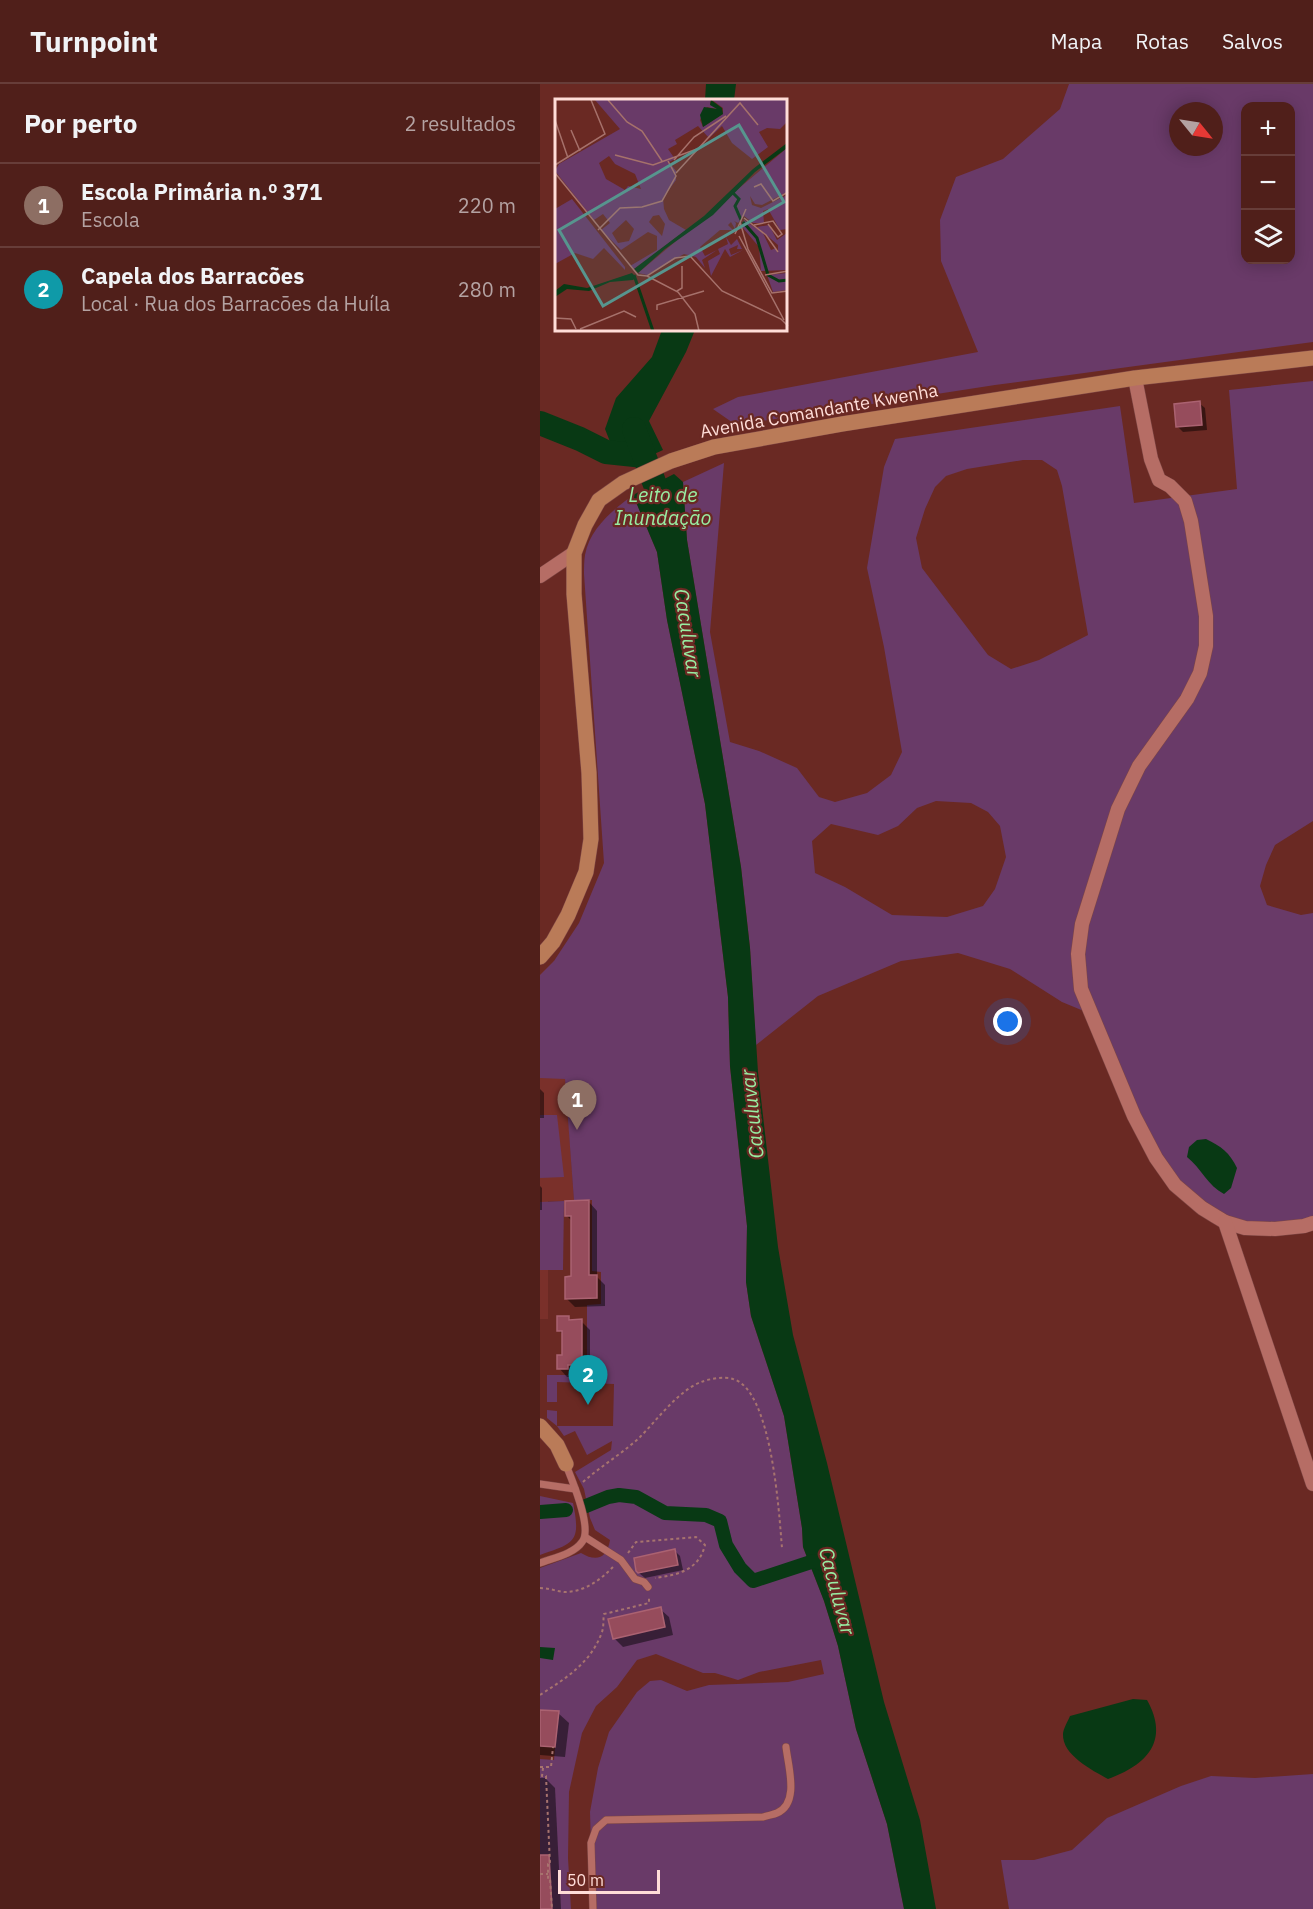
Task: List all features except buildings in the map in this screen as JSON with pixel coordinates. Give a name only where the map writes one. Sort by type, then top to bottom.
[{"type":"main road","name":"Avenida Comandante Kwenha","points":[[540,957],[553,942],[568,915],[586,872],[591,839],[589,773],[574,594],[574,553],[585,525],[600,500],[623,483],[671,461],[714,447],[776,435],[1135,378],[1313,358]]},
{"type":"main road","points":[[540,1426],[557,1445],[566,1464]]},
{"type":"main road","points":[[540,1435],[557,1445]]},
{"type":"street","points":[[1135,378],[1151,459],[1159,480],[1170,486],[1185,501],[1191,520],[1206,616],[1206,646],[1200,673],[1187,699],[1139,766],[1118,809],[1082,924],[1078,954],[1081,989],[1134,1116],[1156,1158],[1176,1185],[1202,1208],[1226,1222],[1245,1228],[1275,1229],[1303,1233],[1313,1237]]},
{"type":"street","points":[[542,572],[574,553]]},
{"type":"street","points":[[1226,1222],[1313,1484]]},
{"type":"street","points":[[1275,1229],[1313,1224]]},
{"type":"lane","points":[[540,1563],[568,1552],[581,1544],[585,1537],[585,1523],[566,1464]]},
{"type":"lane","points":[[540,1485],[575,1489]]},
{"type":"lane","points":[[585,1537],[621,1560],[635,1579],[644,1582],[648,1587]]},
{"type":"lane","points":[[593,1909],[591,1843],[596,1829],[606,1820],[763,1817],[779,1812],[787,1804],[791,1789],[786,1747]]},
{"type":"path","points":[[575,1489],[639,1438],[685,1393],[700,1382],[733,1379],[746,1388],[760,1413],[770,1444],[782,1548]]},
{"type":"path","points":[[540,1588],[564,1592],[581,1590],[594,1584],[621,1560],[636,1542],[696,1537],[705,1545],[702,1556],[688,1568],[675,1575],[647,1579],[649,1604],[604,1614],[602,1632],[596,1646],[585,1661],[570,1677],[540,1695]]},
{"type":"path","points":[[552,1909],[548,1874],[548,1864],[550,1864],[546,1776],[542,1776],[541,1767],[551,1767],[553,1747]]},
{"type":"path","points":[[540,1874],[548,1874]]},
{"type":"shaded area","points":[[1069,84],[1313,84],[1313,342],[995,385],[736,425],[713,409],[738,397],[978,352],[941,261],[940,220],[956,177],[1003,159],[1060,109]]},
{"type":"shaded area","points":[[1313,381],[1313,821],[1275,845],[1260,886],[1267,905],[1301,915],[1313,913],[1313,1223],[1245,1228],[1202,1208],[1156,1158],[1091,1014],[1062,1002],[1010,969],[958,953],[901,961],[818,996],[756,1045],[750,948],[741,867],[687,540],[683,482],[724,463],[710,632],[730,742],[759,751],[797,768],[819,797],[835,802],[867,793],[891,775],[902,752],[884,647],[867,568],[884,467],[895,439],[1120,406],[1134,503],[1237,489],[1229,390]],"holes":[[[1023,460],[1042,460],[1057,470],[1062,486],[1088,635],[1039,660],[1011,669],[988,655],[922,568],[916,538],[935,487],[946,476],[967,469]],[[936,801],[971,803],[988,812],[1000,826],[1006,857],[995,889],[983,906],[947,917],[892,915],[845,887],[815,873],[812,841],[831,824],[878,835],[898,826],[917,808]]]},
{"type":"shaded area","points":[[633,495],[657,552],[667,620],[705,804],[728,997],[730,1066],[747,1226],[746,1282],[751,1316],[784,1416],[803,1547],[838,1646],[856,1729],[887,1824],[904,1909],[593,1909],[590,1812],[598,1768],[609,1732],[637,1692],[650,1681],[661,1680],[687,1691],[709,1685],[788,1682],[824,1674],[821,1660],[759,1672],[738,1680],[715,1673],[703,1673],[656,1654],[637,1660],[617,1687],[596,1706],[582,1733],[569,1792],[568,1858],[571,1909],[540,1909],[540,1759],[554,1760],[558,1712],[540,1710],[540,1568],[581,1553],[586,1556],[600,1557],[609,1546],[610,1540],[595,1530],[584,1489],[575,1472],[611,1450],[612,1441],[587,1455],[575,1431],[564,1436],[557,1426],[613,1426],[614,1384],[557,1382],[557,1402],[547,1402],[547,1375],[587,1375],[587,1305],[601,1304],[601,1272],[592,1271],[592,1200],[574,1201],[565,1079],[540,1078],[540,975],[554,961],[579,923],[604,863],[584,560],[588,545],[597,528],[610,513]]},
{"type":"shaded area","points":[[554,961],[556,1078],[565,1078],[574,1201],[548,1201],[548,1319],[540,1319],[540,975]]},
{"type":"shaded area","points":[[540,1115],[557,1115],[564,1177],[540,1178]]},
{"type":"shaded area","points":[[564,1201],[563,1270],[540,1270],[540,1202]]},
{"type":"shaded area","points":[[547,1410],[557,1411],[557,1426],[547,1418]]},
{"type":"shaded area","points":[[540,1496],[573,1503],[576,1526],[573,1539],[568,1544],[540,1555]]},
{"type":"shaded area","points":[[1313,1774],[1313,1909],[1009,1909],[1001,1860],[1034,1860],[1072,1850],[1107,1818],[1181,1786],[1211,1776],[1255,1778]]},
{"type":"water","points":[[706,84],[736,84],[734,99],[705,99]]},
{"type":"water","points":[[661,332],[694,332],[649,421],[663,450],[630,465],[618,462],[605,429],[616,398],[652,357]]},
{"type":"water","name":"Leito de Inundação","points":[[674,474],[683,482],[687,540],[741,867],[750,948],[758,1072],[778,1247],[793,1335],[827,1463],[884,1702],[920,1820],[936,1909],[904,1909],[887,1824],[856,1729],[838,1646],[803,1547],[784,1416],[751,1316],[746,1282],[747,1226],[730,1066],[728,997],[705,804],[667,620],[657,552],[633,495]]},
{"type":"water","points":[[1206,1139],[1224,1151],[1237,1168],[1231,1188],[1224,1194],[1213,1186],[1187,1157],[1189,1147],[1197,1140]]},
{"type":"water","points":[[540,1647],[555,1648],[553,1660],[540,1658]]},
{"type":"water","points":[[1133,1699],[1147,1700],[1154,1715],[1155,1739],[1144,1759],[1134,1767],[1108,1779],[1079,1761],[1067,1749],[1064,1742],[1064,1730],[1070,1716]]},
{"type":"waterway","points":[[540,423],[606,452],[644,456]]},
{"type":"waterway","name":"Caculuvar","points":[[634,429],[665,515]]},
{"type":"waterway","points":[[586,1506],[619,1495],[636,1497],[665,1513],[706,1515],[720,1521],[726,1545],[740,1568],[753,1581],[814,1561],[825,1565]]},
{"type":"waterway","points":[[540,1512],[566,1510]]},
{"type":"place","name":"Escola Primária n.º 371","points":[[577,1130]]},
{"type":"place","name":"Capela dos Barracões","points":[[588,1405]]}]
